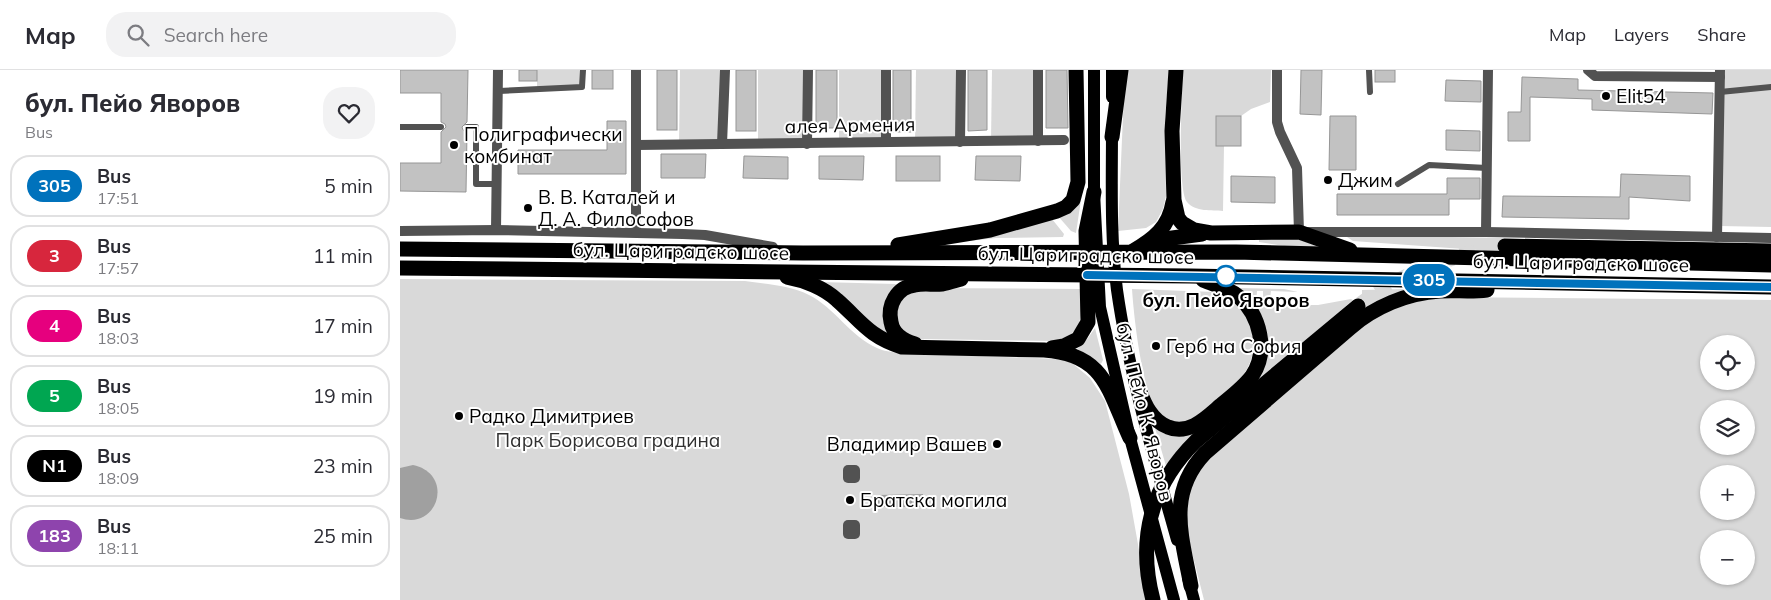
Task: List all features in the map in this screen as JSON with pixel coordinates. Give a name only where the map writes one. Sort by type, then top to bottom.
[{"type":"highway","points":[[851,253],[990,230],[1043,216],[1066,207],[1075,196],[1078,182],[1076,70]]},
{"type":"highway","points":[[1112,136],[1121,70]]},
{"type":"highway","points":[[1176,70],[1172,131],[1174,200],[1178,218],[1182,223],[1194,230],[1211,233]]},
{"type":"highway","points":[[1044,350],[1064,346],[1078,339],[1088,322],[1086,231],[1094,192]]},
{"type":"highway","points":[[1132,252],[1150,241],[1166,225],[1172,212],[1174,200]]},
{"type":"highway","points":[[1150,241],[1211,233],[1299,232],[1367,255]]},
{"type":"highway","points":[[1505,246],[1771,251]]},
{"type":"highway","name":"бул. Цариградско шосе","points":[[400,249],[803,253],[1132,252],[1367,255],[1771,266]]},
{"type":"highway","name":"бул. Цариградско шосе","points":[[400,268],[1132,275],[1771,287]]},
{"type":"highway","points":[[761,272],[790,277],[824,291],[835,298],[866,330],[885,342],[902,347],[1044,350],[1063,351],[1076,355],[1094,367],[1099,373],[1130,438]]},
{"type":"highway","points":[[934,348],[910,342],[901,338],[895,331],[891,325],[890,310],[896,295],[907,286],[941,284],[988,274]]},
{"type":"highway","points":[[1136,382],[1147,409],[1156,419],[1168,427],[1184,429],[1202,421],[1244,385],[1253,374],[1261,351],[1261,339],[1250,310],[1238,296],[1227,289],[1190,276]]},
{"type":"highway","points":[[1192,593],[1180,514],[1181,496],[1189,473],[1205,453],[1350,328],[1375,310],[1412,296],[1438,291],[1476,291],[1545,282]]},
{"type":"highway","points":[[1153,600],[1148,582],[1146,548],[1154,504],[1172,466],[1196,441],[1358,306]]},
{"type":"main road","name":"бул. Пейо К. Яворов","points":[[1094,70],[1094,192],[1100,307],[1130,438],[1174,600]]},
{"type":"main road","name":"бул. Пейо К. Яворов","points":[[1112,70],[1112,220],[1114,258],[1121,315],[1151,445],[1192,593]]},
{"type":"street","points":[[496,230],[498,70]]},
{"type":"street","points":[[636,70],[636,232]]},
{"type":"street","points":[[722,144],[725,70]]},
{"type":"street","points":[[807,144],[808,70]]},
{"type":"street","points":[[886,70],[886,142]]},
{"type":"street","points":[[960,142],[961,70]]},
{"type":"street","points":[[1038,70],[1038,140]]},
{"type":"street","points":[[1277,70],[1277,122],[1297,168],[1299,232]]},
{"type":"street","points":[[1486,232],[1488,70]]},
{"type":"street","points":[[1588,70],[1595,76],[1720,74],[1717,237]]},
{"type":"street","name":"алея Армения","points":[[636,145],[1064,140]]},
{"type":"street","name":"бул. Цариградско шосе","points":[[400,231],[496,230],[705,235],[803,253]]},
{"type":"street","name":"бул. Цариградско шосе","points":[[1299,232],[1486,232],[1771,238]]},
{"type":"lane","points":[[499,91],[582,87],[583,70]]},
{"type":"lane","points":[[1369,70],[1370,92]]},
{"type":"lane","points":[[1720,92],[1771,87]]},
{"type":"lane","points":[[400,127],[441,127]]},
{"type":"lane","points":[[467,127],[476,127],[476,184],[497,184]]},
{"type":"lane","points":[[1398,184],[1429,165],[1487,168]]},
{"type":"green space","points":[[537,70],[583,70],[582,87],[537,89]]},
{"type":"green space","points":[[680,70],[725,70],[722,144],[679,145]]},
{"type":"green space","points":[[758,70],[808,70],[807,144],[758,144]]},
{"type":"green space","points":[[839,70],[886,70],[886,142],[839,143]]},
{"type":"green space","points":[[916,70],[961,70],[960,142],[915,142]]},
{"type":"green space","points":[[992,70],[1038,70],[1038,141],[991,141]]},
{"type":"green space","points":[[1125,70],[1169,70],[1165,118],[1166,196],[1163,209],[1156,222],[1146,228],[1118,231]]},
{"type":"green space","points":[[1183,70],[1271,70],[1270,102],[1251,109],[1241,116],[1216,116],[1216,146],[1224,146],[1223,211],[1204,210],[1194,207],[1187,202],[1184,193],[1181,160]]},
{"type":"green space","points":[[1720,70],[1771,70],[1771,227],[1720,226]]},
{"type":"green space","points":[[1082,193],[1076,233],[1071,231],[1058,216]]},
{"type":"green space","points":[[1052,219],[1064,234],[1063,237],[996,238],[942,244]]},
{"type":"green space","points":[[1344,235],[1505,238],[1505,252],[1353,241]]},
{"type":"green space","points":[[1259,238],[1294,238],[1322,247],[1291,247],[1259,242]]},
{"type":"green space","name":"Парк Борисова градина","points":[[400,279],[745,281],[769,284],[786,287],[809,295],[827,307],[867,343],[885,351],[1060,359],[1072,363],[1090,378],[1105,401],[1129,494],[1148,600],[400,600]]},
{"type":"green space","points":[[819,282],[896,284],[883,311],[888,336]]},
{"type":"green space","points":[[917,288],[1081,289],[1081,316],[1076,329],[1071,334],[1053,341],[918,339],[903,329],[897,315],[898,302]]},
{"type":"green space","points":[[1240,288],[1284,289],[1298,292],[1271,291],[1270,299],[1263,299],[1263,291],[1257,291],[1256,305],[1318,305],[1353,300],[1175,453],[1166,466],[1155,428],[1176,435],[1262,368]]},
{"type":"green space","points":[[1132,289],[1216,292],[1240,308],[1248,319],[1254,343],[1252,356],[1247,368],[1239,381],[1193,420],[1177,423],[1166,420],[1160,415],[1154,405],[1148,391],[1140,355]]},
{"type":"green space","points":[[1407,289],[1368,308],[1362,299],[1362,290]]},
{"type":"green space","points":[[1433,297],[1771,300],[1771,600],[1204,600],[1185,525],[1190,484],[1207,460],[1365,323],[1384,312]]},
{"type":"green space","points":[[1095,328],[1103,360],[1101,364],[1077,349]]},
{"type":"shaded area","points":[[413,465],[426,470],[434,479],[437,489],[436,500],[432,509],[424,516],[413,520],[400,518],[400,468]]},
{"type":"shaded area","points":[[923,494],[923,507],[878,507],[878,495]]},
{"type":"building","name":"Полиграфически комбинат","points":[[400,70],[468,70],[467,122],[462,127],[467,132],[466,192],[400,191],[400,163],[441,163],[441,132],[446,127],[441,122],[441,93],[400,93]]},
{"type":"building","points":[[519,70],[537,70],[537,81],[519,81]]},
{"type":"building","points":[[592,70],[613,70],[613,89],[592,89]]},
{"type":"building","points":[[657,70],[677,70],[677,130],[657,130]]},
{"type":"building","points":[[736,70],[756,70],[756,131],[736,131]]},
{"type":"building","points":[[816,70],[837,70],[837,128],[816,128]]},
{"type":"building","points":[[893,70],[911,70],[911,132],[893,132]]},
{"type":"building","points":[[968,70],[987,70],[987,130],[968,131]]},
{"type":"building","points":[[1046,70],[1067,70],[1068,128],[1046,128]]},
{"type":"building","points":[[1301,70],[1322,70],[1321,115],[1300,114]]},
{"type":"building","points":[[1375,70],[1395,70],[1395,82],[1375,82]]},
{"type":"building","points":[[1522,77],[1578,79],[1578,90],[1713,93],[1712,114],[1592,110],[1592,99],[1530,97],[1530,141],[1508,141],[1508,112],[1521,112]]},
{"type":"building","points":[[1446,80],[1481,81],[1481,102],[1445,101]]},
{"type":"building","points":[[1216,116],[1241,116],[1241,146],[1216,146]]},
{"type":"building","points":[[1330,116],[1356,116],[1356,170],[1329,170]]},
{"type":"building","points":[[607,121],[626,121],[626,174],[518,174],[518,150],[607,150]]},
{"type":"building","points":[[1446,130],[1480,131],[1480,151],[1446,150]]},
{"type":"building","points":[[661,154],[706,154],[705,178],[661,178]]},
{"type":"building","points":[[744,156],[788,157],[788,179],[743,178]]},
{"type":"building","points":[[819,156],[864,156],[863,180],[819,179]]},
{"type":"building","points":[[896,156],[940,156],[940,181],[896,181]]},
{"type":"building","points":[[976,156],[1021,156],[1020,181],[975,180]]},
{"type":"building","points":[[1621,174],[1690,176],[1690,201],[1629,197],[1629,219],[1502,217],[1503,196],[1620,197]]},
{"type":"building","points":[[1231,176],[1275,177],[1275,203],[1231,202]]},
{"type":"building","points":[[1447,178],[1480,178],[1480,199],[1449,199],[1449,215],[1337,215],[1337,194],[1447,194]]},
{"type":"tunnel","points":[[1358,306],[1391,284],[1428,267],[1466,254],[1505,246]]},
{"type":"bus line","name":"305","points":[[1087,275],[1771,287]]},
{"type":"place","name":"Elit54","points":[[1606,96]]},
{"type":"place","name":"Полиграфически комбинат","points":[[454,145]]},
{"type":"place","name":"Джим","points":[[1328,180]]},
{"type":"place","name":"В. В. Каталей и Д. А. Философов","points":[[528,208]]},
{"type":"place","name":"бул. Пейо Яворов","points":[[1226,276]]},
{"type":"place","name":"Герб на София","points":[[1156,346]]},
{"type":"place","name":"Радко Димитриев","points":[[459,416]]},
{"type":"place","name":"Владимир Вашев","points":[[997,444]]},
{"type":"place","name":"Братска могила","points":[[850,500]]}]
